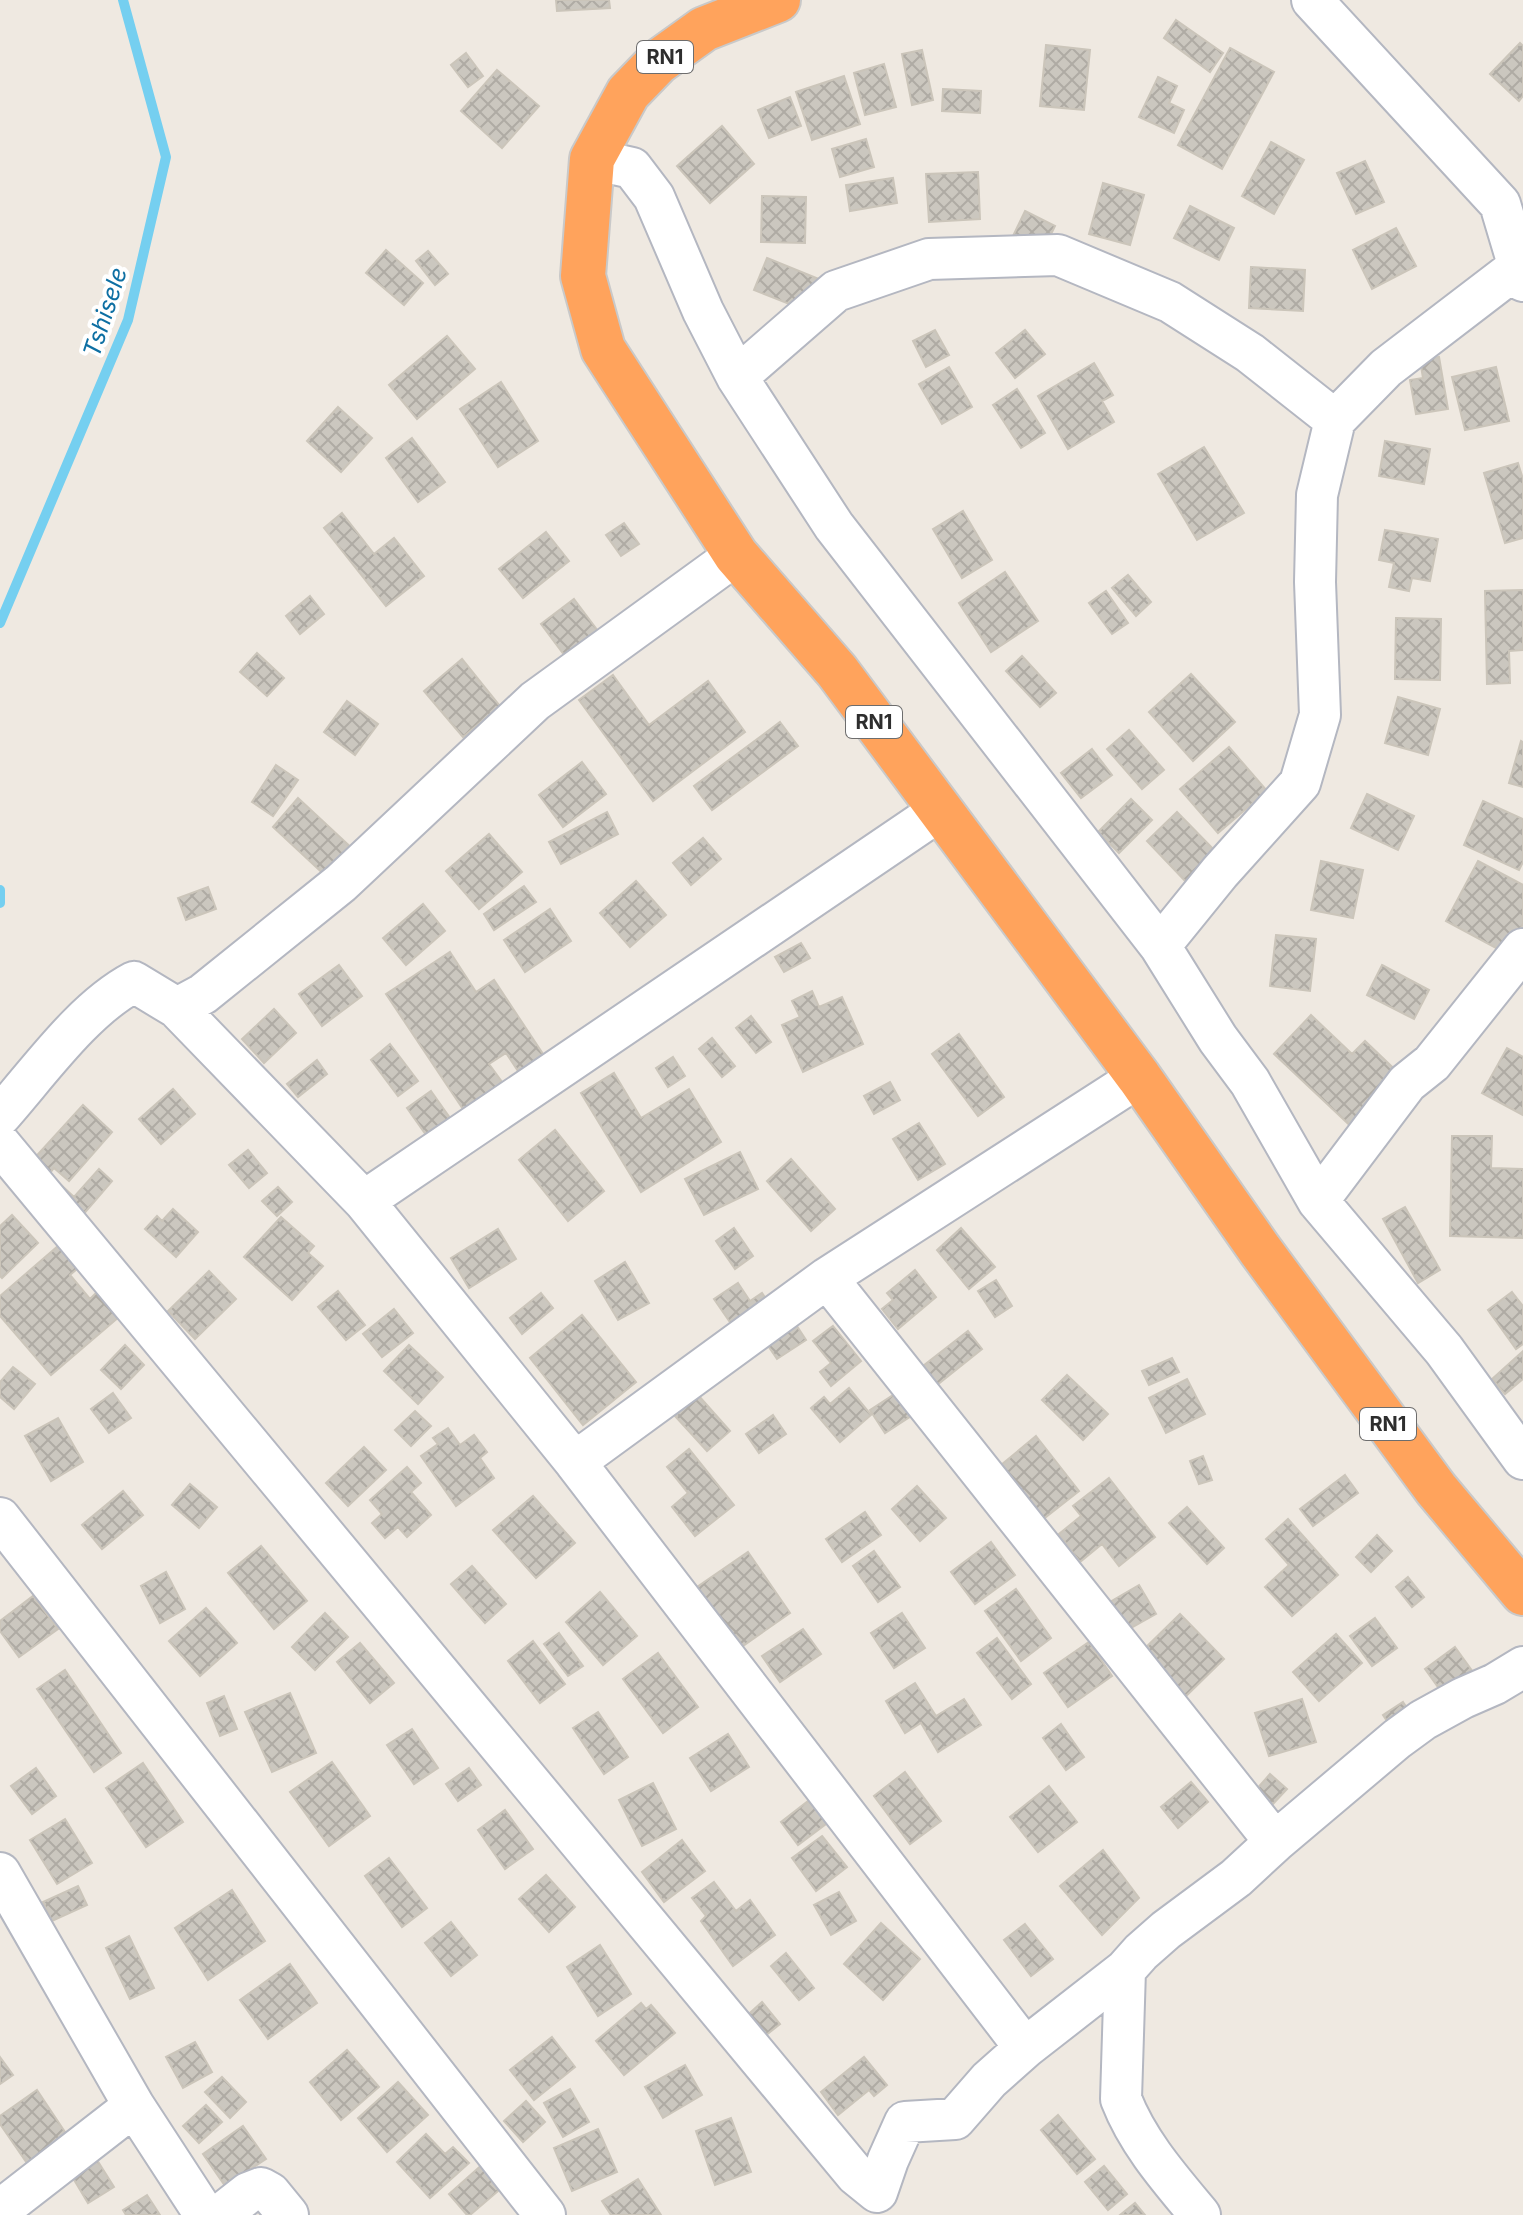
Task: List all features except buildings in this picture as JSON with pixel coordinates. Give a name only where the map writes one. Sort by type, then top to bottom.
[{"type":"highway","name":"RN1","points":[[778,0],[704,29],[658,62],[628,93],[592,159],[583,276],[603,349],[736,555],[837,671],[1139,1077],[1260,1250],[1436,1489],[1523,1593]]},
{"type":"street","points":[[1160,946],[1220,872],[1300,783],[1320,715],[1315,582],[1317,495],[1335,420],[1386,368],[1520,274],[1500,204],[1312,0]]},
{"type":"street","points":[[592,159],[632,168],[654,197],[703,311],[737,377],[834,526],[1160,946],[1218,1039],[1250,1082],[1318,1201],[1444,1350],[1523,1459]]},
{"type":"street","points":[[737,377],[836,291],[929,259],[1058,255],[1170,302],[1250,353],[1335,420]]},
{"type":"street","points":[[177,1008],[203,994],[341,883],[535,701],[736,555]]},
{"type":"street","points":[[364,1201],[939,811]]},
{"type":"street","points":[[1318,1201],[1407,1083],[1432,1063],[1523,949]]},
{"type":"street","points":[[0,1116],[89,1014],[119,990],[134,982],[177,1008],[364,1201],[575,1462],[1025,2048]]},
{"type":"street","points":[[575,1462],[827,1278],[1139,1077]]},
{"type":"street","points":[[0,1144],[856,2175],[877,2192],[905,2122],[955,2119],[989,2080],[1025,2048],[1125,1970],[1166,1930],[1236,1878],[1397,1739],[1423,1720],[1523,1667]]},
{"type":"street","points":[[827,1278],[1275,1842]]},
{"type":"street","points":[[0,1518],[545,2215]]},
{"type":"street","points":[[0,1873],[134,2106],[205,2215]]},
{"type":"street","points":[[1125,1970],[1121,2099],[1142,2141],[1200,2215]]},
{"type":"street","points":[[0,2210],[134,2106]]},
{"type":"street","points":[[220,2215],[248,2193],[261,2188],[270,2193],[288,2215]]},
{"type":"waterway","name":"Tshisele","points":[[0,623],[128,320],[166,157],[123,0]]},
{"type":"waterway","name":"Tshisele","points":[[0,890],[0,903]]}]
